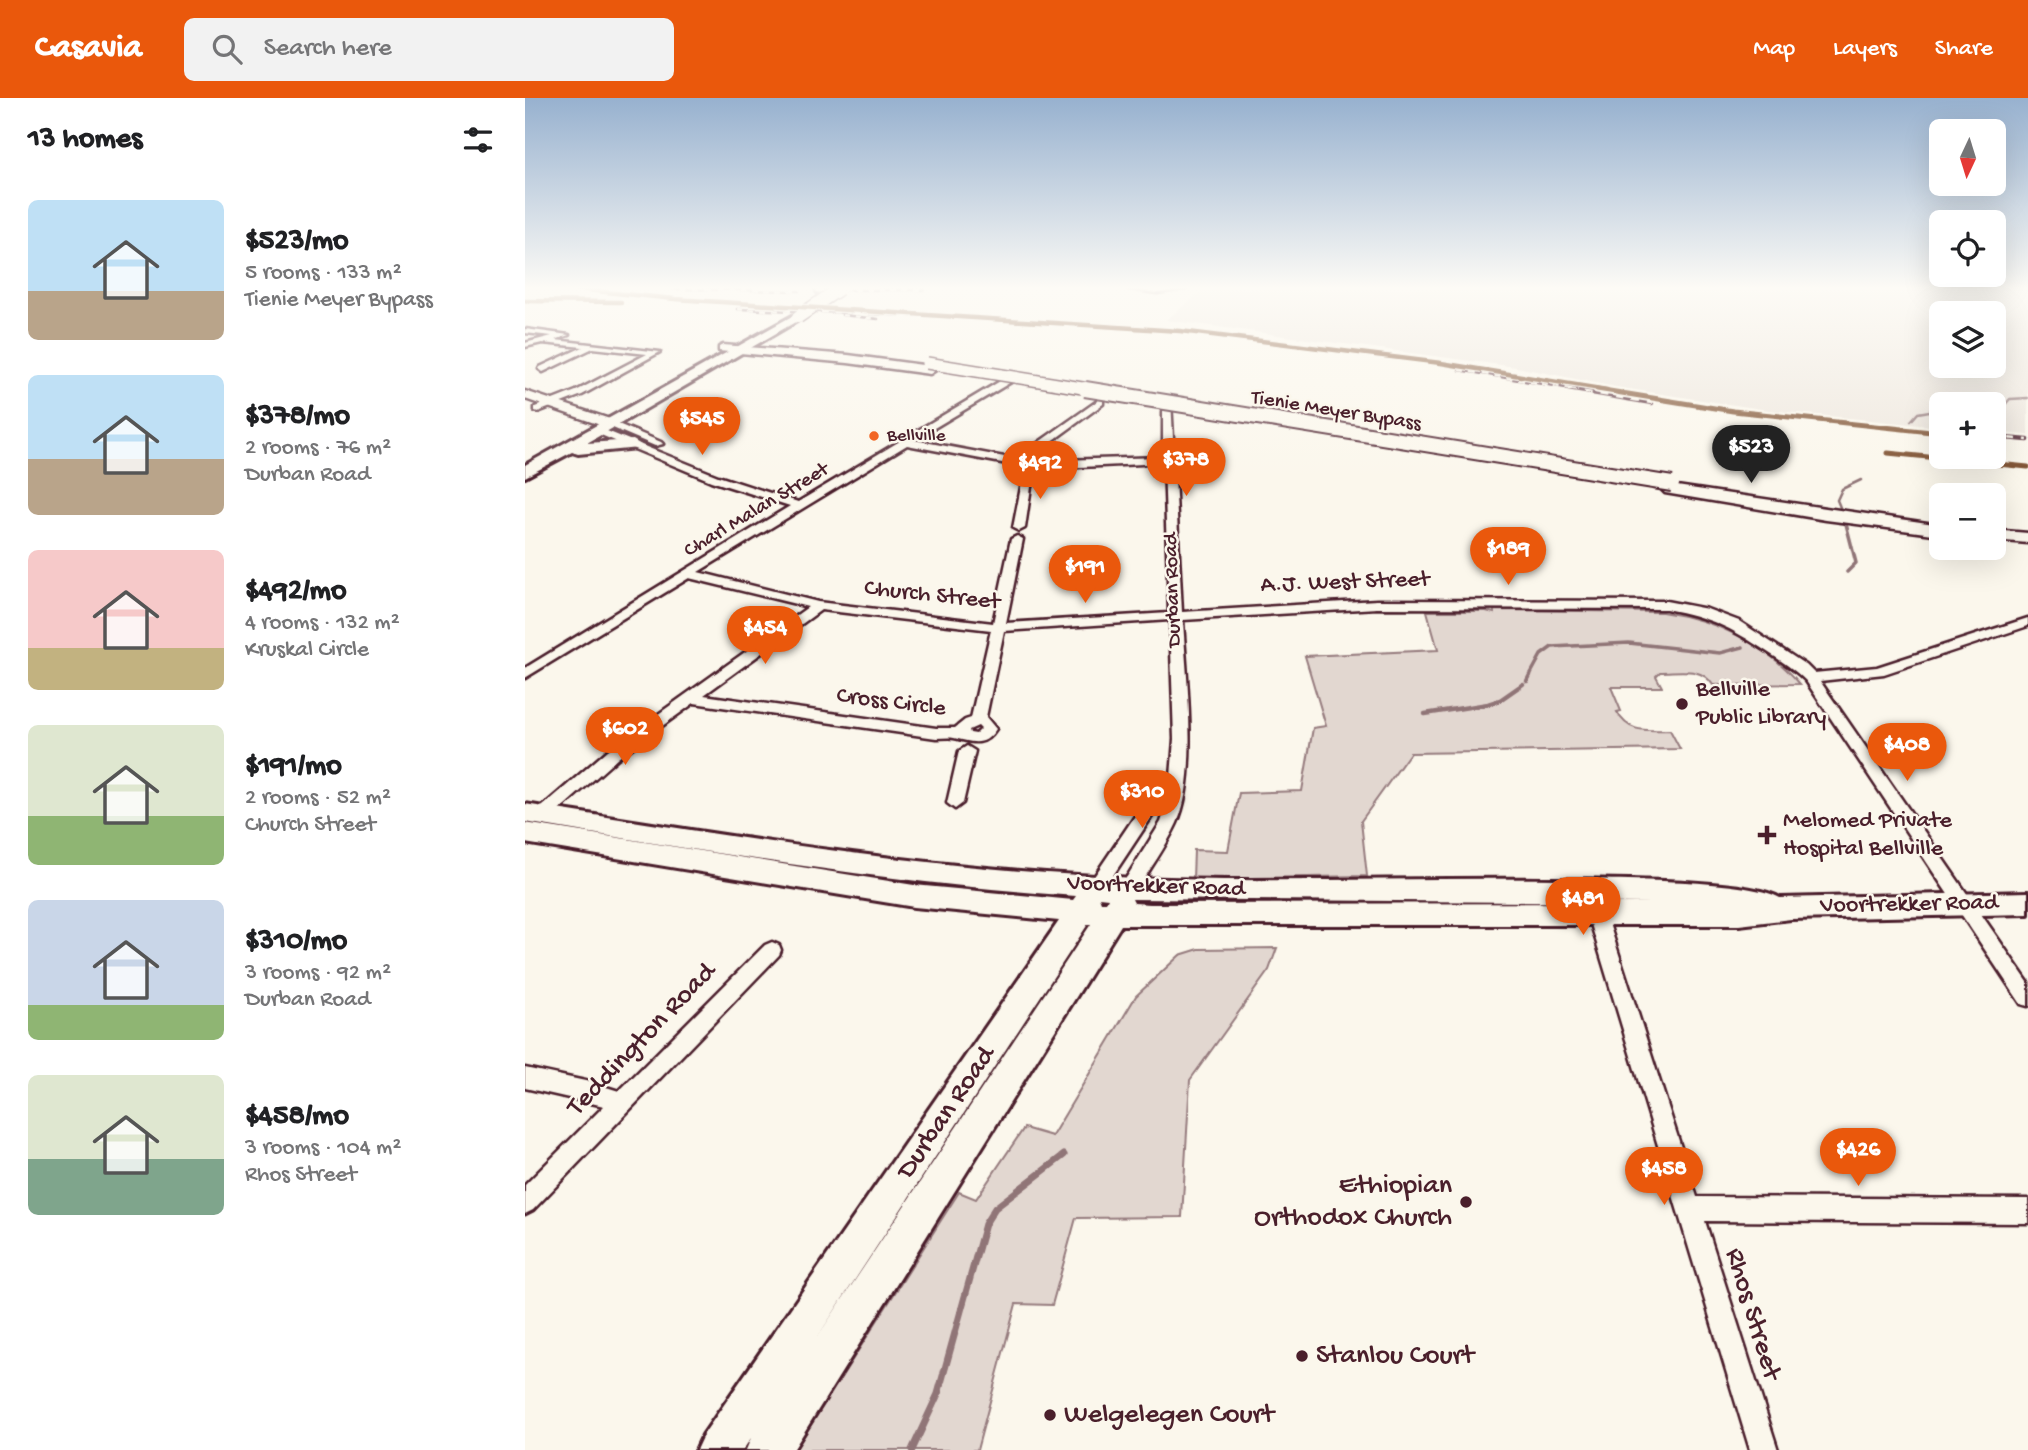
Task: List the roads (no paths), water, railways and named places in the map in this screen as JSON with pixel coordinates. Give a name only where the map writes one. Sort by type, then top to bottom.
[{"type":"main road","points":[[525,459],[598,425],[736,352]]},
{"type":"main road","name":"Tienie Meyer Bypass","points":[[790,352],[938,371],[1929,528]]},
{"type":"main road","points":[[525,395],[553,404],[598,425]]},
{"type":"main road","points":[[531,407],[598,425]]},
{"type":"main road","points":[[543,463],[598,425]]},
{"type":"main road","points":[[525,472],[585,447],[633,445]]},
{"type":"main road","name":"Tienie Meyer Bypass","points":[[1859,516],[1929,519]]},
{"type":"main road","points":[[2006,526],[2028,527]]},
{"type":"main road","points":[[2006,536],[2028,537]]},
{"type":"main road","name":"Voortrekker Road","points":[[531,820],[1105,900],[1223,902],[1296,890],[1591,891],[1734,897],[1791,908]]},
{"type":"main road","name":"Durban Road","points":[[718,1450],[1105,900]]},
{"type":"main road","name":"Durban Road","points":[[768,1450],[1105,900]]},
{"type":"main road","name":"Voortrekker Road","points":[[1223,902],[1279,915],[1739,914],[1791,908],[2028,903]]},
{"type":"street","points":[[543,369],[578,352]]},
{"type":"street","points":[[531,407],[553,404],[656,352]]},
{"type":"street","name":"Charl Malan Street","points":[[525,674],[748,536],[1012,378],[1327,433],[1335,425],[1205,404],[1168,404]]},
{"type":"street","points":[[1016,463],[1100,402]]},
{"type":"street","name":"Durban Road","points":[[1105,900],[1169,823],[1177,800],[1182,739],[1168,460],[1168,404]]},
{"type":"street","points":[[598,425],[633,445],[715,479],[800,506]]},
{"type":"street","points":[[598,425],[712,466],[734,483]]},
{"type":"street","points":[[907,442],[1034,466],[1168,460]]},
{"type":"street","points":[[961,733],[971,739],[986,734],[989,726],[978,721],[1026,487],[1034,466]]},
{"type":"street","points":[[748,536],[767,513],[761,493]]},
{"type":"street","name":"Church Street","points":[[689,574],[818,606],[997,627],[1175,617]]},
{"type":"street","name":"A.J. West Street","points":[[1175,617],[1397,603],[1667,605],[1702,612],[1734,624],[1801,668],[1811,678],[2028,998]]},
{"type":"street","points":[[531,820],[613,754],[818,606]]},
{"type":"street","points":[[1811,678],[1879,671],[2028,622]]},
{"type":"street","name":"Cross Circle","points":[[691,698],[911,730],[961,733]]},
{"type":"street","points":[[955,803],[967,751]]},
{"type":"street","name":"Durban Road","points":[[1105,900],[1147,811],[1178,779]]},
{"type":"street","name":"Rhos Street","points":[[1597,914],[1764,1450]]},
{"type":"street","name":"Teddington Road","points":[[525,1202],[772,950]]},
{"type":"street","points":[[525,1079],[590,1092],[624,1103]]},
{"type":"street","points":[[1688,1209],[2028,1211]]},
{"type":"waterway","points":[[2006,404],[2010,399],[2028,398]]},
{"type":"waterway","points":[[1911,421],[1918,413],[1929,411]]},
{"type":"waterway","points":[[1844,517],[1837,500],[1842,489],[1861,480]]},
{"type":"waterway","points":[[1844,516],[1856,563],[1847,572]]},
{"type":"waterway","points":[[1529,677],[1541,655],[1552,647],[1629,643],[1720,653],[1743,647]]},
{"type":"waterway","points":[[1527,681],[1529,677]]},
{"type":"waterway","points":[[1425,714],[1488,704],[1500,700],[1523,684]]},
{"type":"waterway","points":[[912,1450],[938,1394],[985,1224],[995,1208],[1064,1155]]},
{"type":"railway","points":[[1459,370],[1578,390]]},
{"type":"railway","points":[[1568,389],[1652,403]]},
{"type":"railway","points":[[1853,425],[1929,432]]},
{"type":"railway","points":[[2006,438],[2028,440]]},
{"type":"place","name":"Bellville","points":[[874,436]]},
{"type":"place","name":"Bellville Public Library","points":[[1682,704]]},
{"type":"place","name":"Melomed Private Hospital Bellville","points":[[1767,835]]},
{"type":"place","name":"Ethiopian Orthodox Church","points":[[1466,1202]]},
{"type":"place","name":"Stanlou Court","points":[[1302,1356]]},
{"type":"place","name":"Welgelegen Court","points":[[1050,1415]]}]
